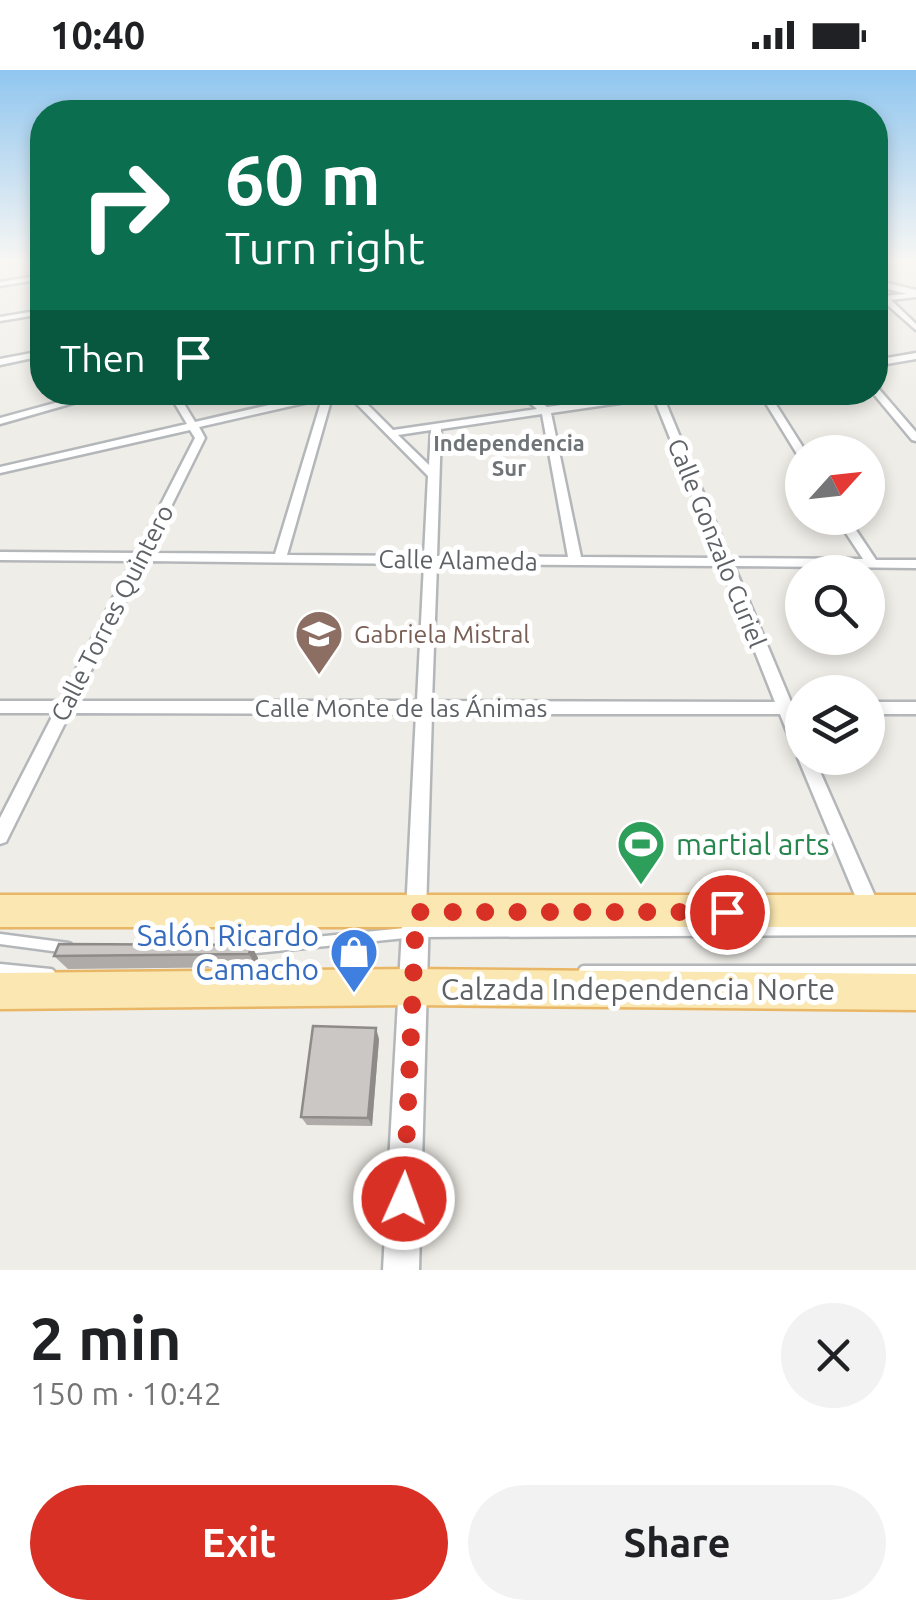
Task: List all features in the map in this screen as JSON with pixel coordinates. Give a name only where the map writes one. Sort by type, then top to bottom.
[{"type":"main road","points":[[0,910],[415,922],[916,911]]},
{"type":"main road","name":"Calzada Independencia Norte","points":[[0,991],[413,975],[916,992]]},
{"type":"street","points":[[0,362],[30,356]]},
{"type":"street","points":[[888,361],[916,356]]},
{"type":"street","points":[[0,422],[61,405]]},
{"type":"street","points":[[180,405],[194,428]]},
{"type":"street","points":[[0,470],[289,405]]},
{"type":"street","points":[[280,558],[330,405]]},
{"type":"street","points":[[362,405],[431,473]]},
{"type":"street","points":[[538,405],[546,411],[575,561]]},
{"type":"street","points":[[390,433],[585,405]]},
{"type":"street","name":"Calle Gonzalo Curiel","points":[[660,405],[724,562],[785,689]]},
{"type":"street","points":[[771,405],[790,435]]},
{"type":"street","points":[[888,405],[916,438]]},
{"type":"street","points":[[401,1270],[431,473],[436,427]]},
{"type":"street","name":"Calle Torres Quintero","points":[[0,836],[200,438],[194,428]]},
{"type":"street","name":"Calle Alameda","points":[[0,556],[785,563]]},
{"type":"street","name":"Calle Alameda","points":[[885,564],[916,564]]},
{"type":"street","name":"Calle Monte de las Ánimas","points":[[0,708],[785,708]]},
{"type":"street","points":[[885,708],[916,708]]},
{"type":"street","points":[[813,775],[871,911]]},
{"type":"lane","points":[[223,949],[415,922],[916,930]]},
{"type":"lane","points":[[0,939],[77,949]]},
{"type":"lane","points":[[0,969],[59,974]]},
{"type":"lane","points":[[568,971],[916,970]]},
{"type":"lane","points":[[193,975],[341,973]]},
{"type":"building","points":[[59,944],[251,945],[249,954],[54,956]]},
{"type":"building","points":[[313,1026],[376,1028],[368,1118],[301,1117]]},
{"type":"place","name":"Gabriela Mistral","points":[[319,676]]},
{"type":"place","name":"martial arts","points":[[641,886]]},
{"type":"place","name":"Salón Ricardo Camacho","points":[[354,994]]},
{"type":"district","name":"Independencia Sur","points":[[509,455]]},
{"type":"route","points":[[404,1199],[416,912],[727,912]]}]
